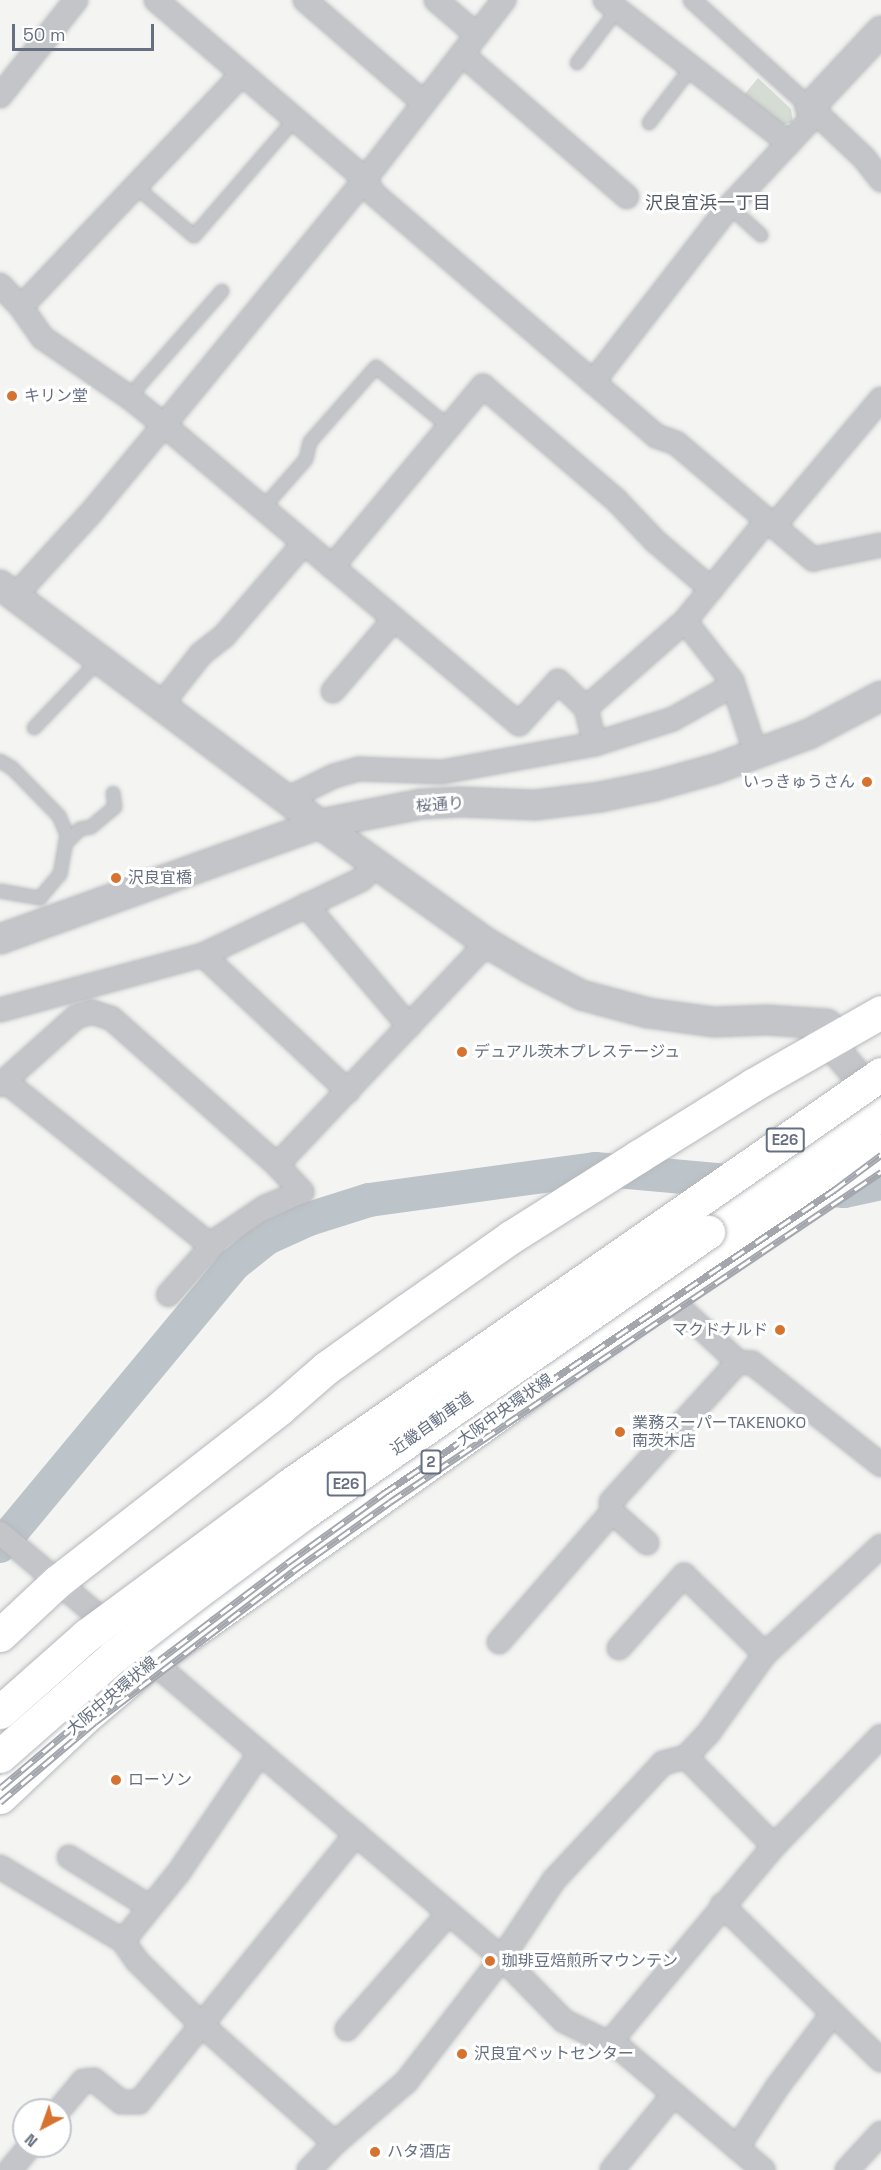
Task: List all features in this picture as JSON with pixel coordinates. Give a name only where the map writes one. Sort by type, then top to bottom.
[{"type":"main road","points":[[0,1635],[58,1581],[280,1408],[326,1368],[511,1237],[744,1090],[881,1012]]},
{"type":"main road","name":"近畿自動車道","points":[[0,1712],[87,1635],[288,1486],[881,1074]]},
{"type":"main road","name":"近畿自動車道","points":[[0,1756],[114,1656],[305,1512],[881,1113]]},
{"type":"main road","name":"大阪中央環状線","points":[[0,1797],[85,1717],[151,1661],[666,1295],[881,1150]]},
{"type":"street","points":[[0,96],[76,0]]},
{"type":"street","points":[[156,0],[365,179],[374,194],[656,436],[676,443],[813,559],[881,545]]},
{"type":"street","points":[[304,0],[424,103]]},
{"type":"street","points":[[436,0],[477,35]]},
{"type":"street","points":[[504,0],[365,179],[90,514],[7,596],[100,659],[320,824],[377,862],[487,943],[581,995],[648,1013],[714,1022],[767,1020],[827,1024],[830,1042],[881,1105]]},
{"type":"street","points":[[692,0],[864,158],[881,180]]},
{"type":"street","points":[[611,5],[789,143]]},
{"type":"street","points":[[593,382],[730,207],[789,143],[881,31]]},
{"type":"street","points":[[462,54],[627,197]]},
{"type":"street","points":[[21,307],[242,74]]},
{"type":"street","points":[[0,285],[21,307],[43,338],[129,397],[164,425],[519,724],[558,681],[586,708],[595,744]]},
{"type":"street","points":[[332,567],[483,386],[616,500],[655,541],[711,589]]},
{"type":"street","points":[[586,708],[685,621],[881,399]]},
{"type":"street","points":[[161,705],[201,654],[224,636],[304,543]]},
{"type":"street","points":[[333,691],[394,619]]},
{"type":"street","points":[[685,621],[733,685],[756,754]]},
{"type":"street","points":[[287,799],[334,776],[359,770],[400,769],[442,772],[595,744],[673,719],[733,685]]},
{"type":"street","name":"桜通り","points":[[0,939],[44,909],[320,824],[421,804],[461,802],[535,805],[600,797],[654,786],[756,754],[809,734],[881,696]]},
{"type":"street","points":[[0,1010],[203,955],[362,879],[377,862]]},
{"type":"street","points":[[306,906],[409,1026]]},
{"type":"street","points":[[277,1165],[487,943]]},
{"type":"street","points":[[203,955],[348,1090]]},
{"type":"street","points":[[168,1295],[212,1245],[265,1207],[302,1192],[277,1165],[111,1018],[92,1012],[76,1017],[2,1083],[212,1245]]},
{"type":"street","points":[[666,1295],[738,1362],[752,1364],[881,1465]]},
{"type":"street","points":[[646,1543],[612,1512],[610,1502],[738,1362]]},
{"type":"street","points":[[499,1642],[612,1512]]},
{"type":"street","points":[[0,1533],[502,1958],[564,2021],[621,2049],[763,2170]]},
{"type":"street","points":[[309,2170],[335,2143],[406,2082],[502,1958],[554,1880],[663,1763],[686,1757],[710,1731],[765,1654],[881,1546]]},
{"type":"street","points":[[619,1648],[684,1575],[765,1654]]},
{"type":"street","points":[[610,2042],[722,1905],[774,1846],[881,1736]]},
{"type":"street","points":[[123,1941],[179,1872],[260,1753]]},
{"type":"street","points":[[686,1757],[774,1846]]},
{"type":"street","points":[[69,2098],[83,2081],[94,2080],[121,2102],[139,2102],[203,2026],[356,1834]]},
{"type":"street","points":[[69,1857],[150,1907]]},
{"type":"street","points":[[0,1867],[123,1941],[137,1961],[203,2026],[335,2143]]},
{"type":"street","points":[[722,1905],[881,2060]]},
{"type":"street","points":[[347,2029],[448,1913]]},
{"type":"street","points":[[737,2148],[778,2086],[833,2013]]},
{"type":"street","points":[[612,2170],[674,2094]]},
{"type":"street","points":[[847,2170],[881,2133]]},
{"type":"street","points":[[10,2170],[20,2158]]},
{"type":"lane","points":[[577,63],[611,5]]},
{"type":"lane","points":[[649,123],[691,68]]},
{"type":"lane","points":[[135,186],[194,236],[295,119]]},
{"type":"lane","points":[[730,207],[761,235]]},
{"type":"lane","points":[[129,397],[222,291]]},
{"type":"lane","points":[[263,508],[306,459],[310,442],[376,367],[449,427]]},
{"type":"lane","points":[[34,728],[100,659]]},
{"type":"lane","points":[[0,761],[12,768],[58,816],[67,835],[60,874],[44,909],[0,891]]},
{"type":"lane","points":[[65,844],[80,829],[91,826],[115,807],[113,793]]},
{"type":"shaded area","points":[[758,78],[791,109],[793,122],[778,126],[743,96]]},
{"type":"waterway","points":[[0,1546],[233,1265],[267,1238],[309,1219],[369,1200],[595,1169],[749,1183]]},
{"type":"waterway","points":[[806,1187],[844,1191],[881,1183]]},
{"type":"railway","points":[[0,1788],[87,1715],[287,1563],[384,1493],[834,1190],[881,1155]]},
{"type":"railway","points":[[0,1802],[95,1722],[293,1571],[390,1502],[881,1172]]},
{"type":"place","name":"キリン堂","points":[[12,396]]},
{"type":"place","name":"いっきゅうさん","points":[[867,782]]},
{"type":"place","name":"沢良宜橋","points":[[116,878]]},
{"type":"place","name":"デュアル茨木プレステージュ","points":[[462,1052]]},
{"type":"place","name":"マクドナルド","points":[[780,1330]]},
{"type":"place","name":"業務スーパーTAKENOKO 南茨木店","points":[[620,1432]]},
{"type":"place","name":"ローソン","points":[[116,1780]]},
{"type":"place","name":"珈琲豆焙煎所マウンテン","points":[[490,1961]]},
{"type":"place","name":"沢良宜ペットセンター","points":[[462,2054]]},
{"type":"place","name":"ハタ酒店","points":[[375,2152]]},
{"type":"district","name":"沢良宜浜一丁目","points":[[708,203]]}]
